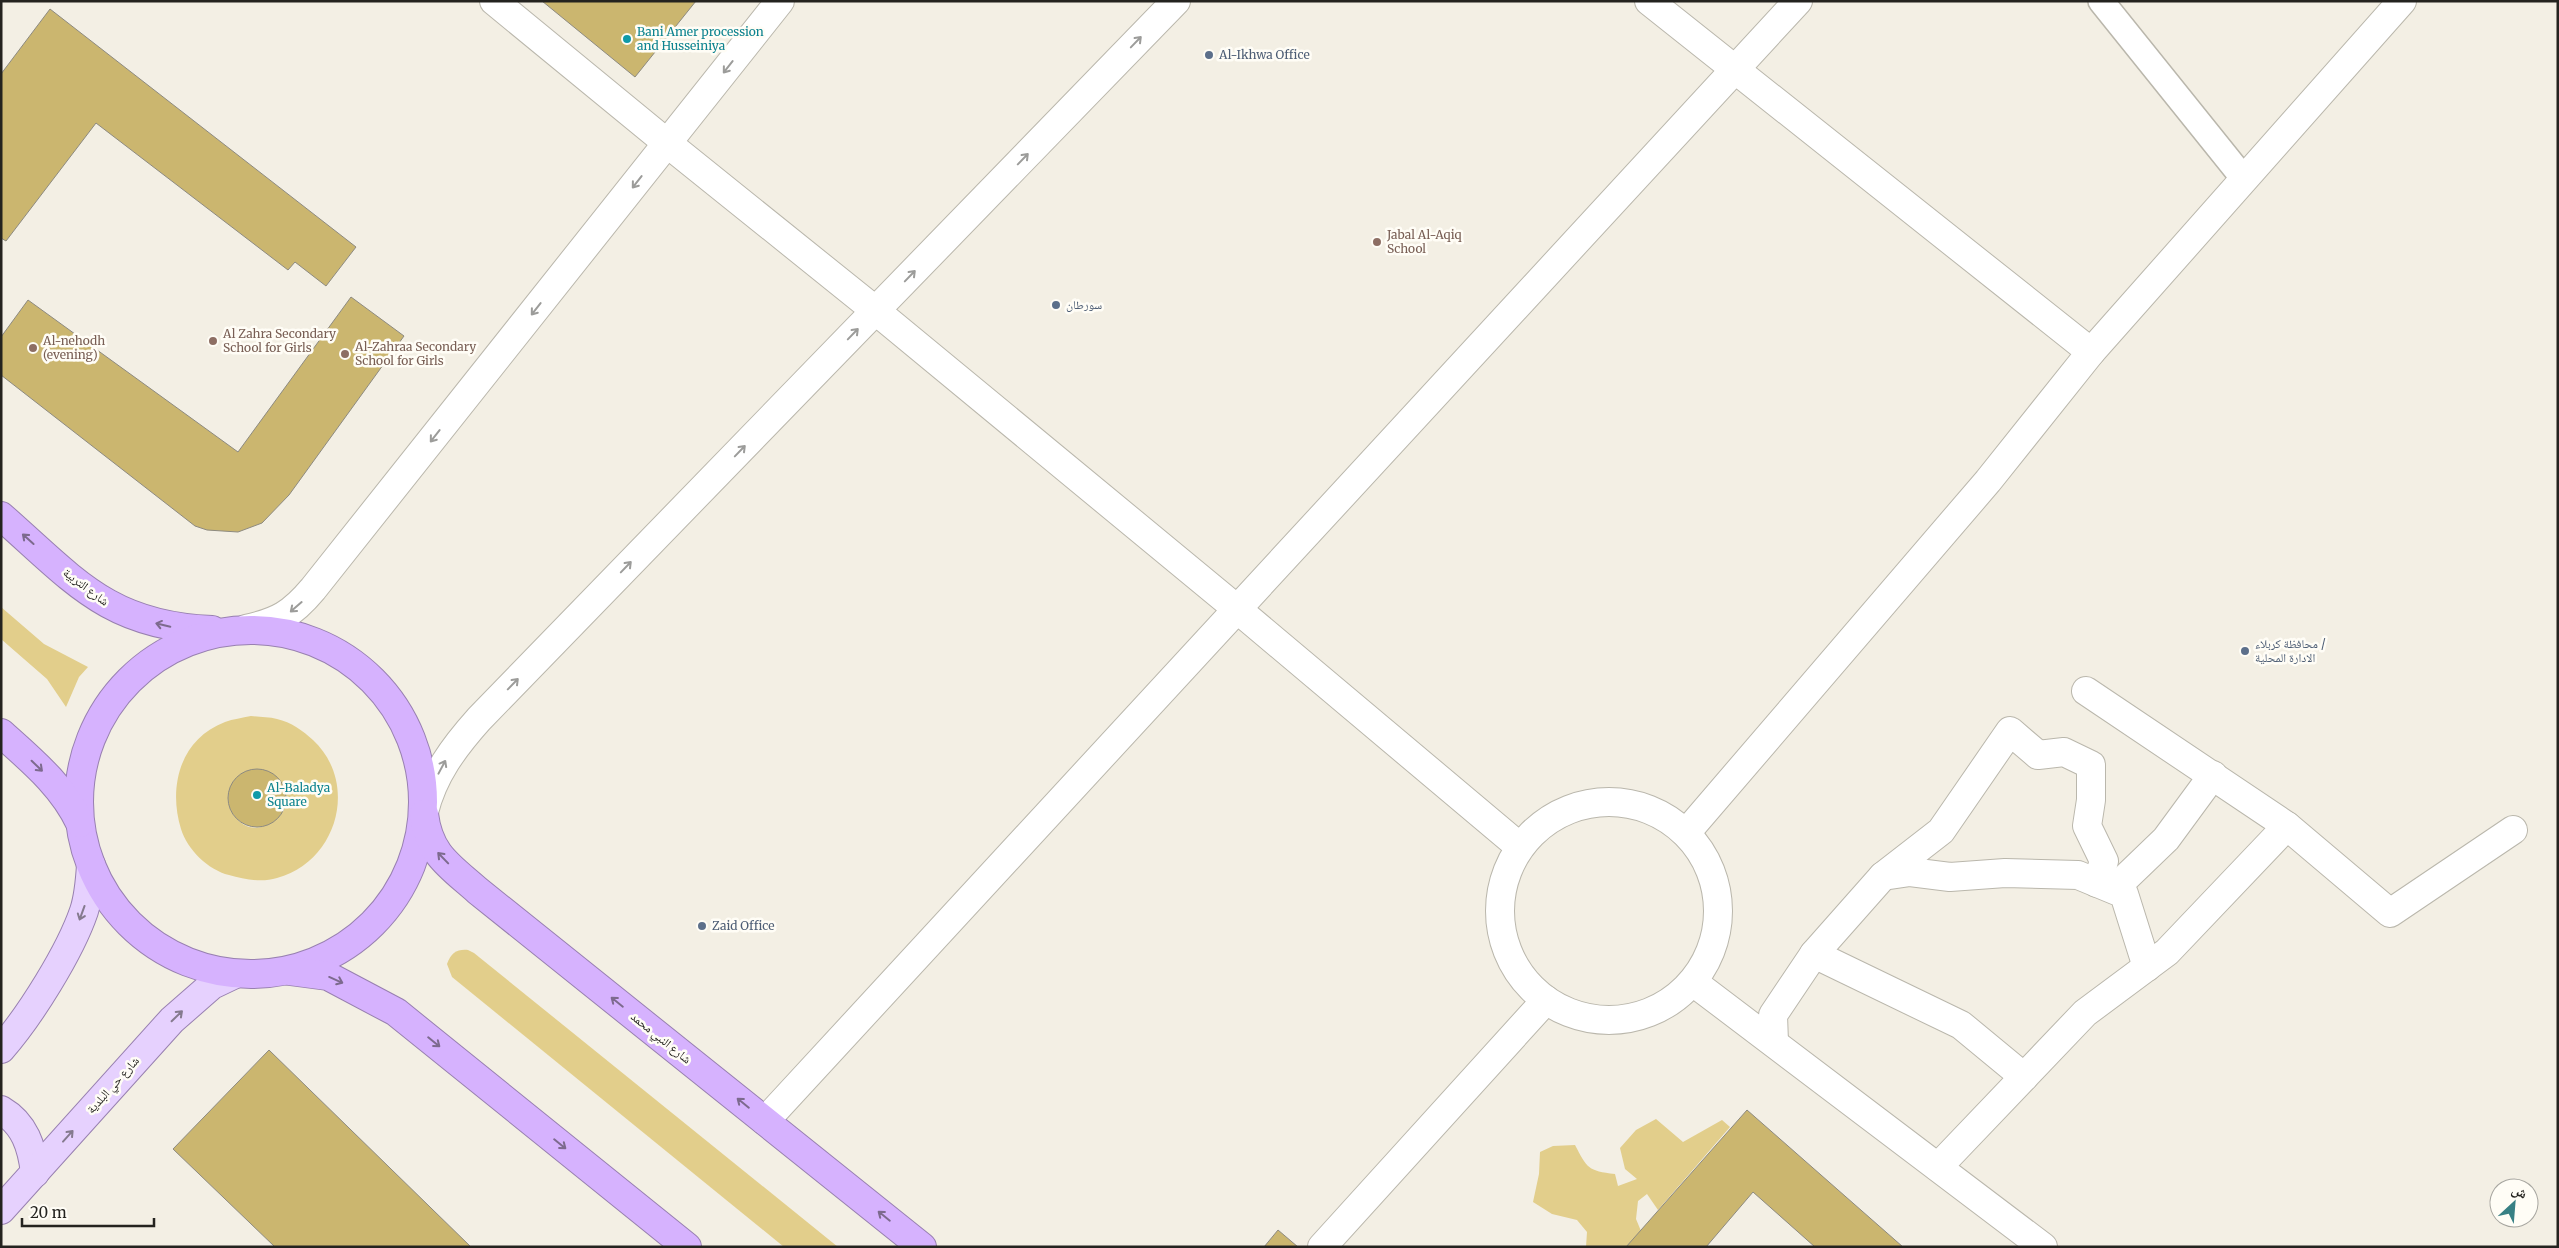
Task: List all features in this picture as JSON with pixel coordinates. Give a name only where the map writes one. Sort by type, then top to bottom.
[{"type":"highway","name":"شارع التربية","points":[[1,516],[84,589],[118,611],[171,627],[211,630],[246,629]]},
{"type":"highway","points":[[288,971],[341,950],[383,915],[412,867],[424,812],[418,756],[394,704],[353,663],[303,637],[246,629],[199,637],[156,658],[119,690],[94,729],[80,775],[80,823],[91,866],[112,904],[136,931],[166,952],[199,967],[235,974],[288,971],[328,976],[396,1012],[687,1247]]},
{"type":"highway","points":[[1,733],[55,784],[80,823]]},
{"type":"highway","name":"شارع النبي محمد","points":[[424,812],[430,843],[440,857],[478,891],[922,1247]]},
{"type":"main road","points":[[1,1049],[18,1030],[75,933],[84,911],[90,888],[91,866]]},
{"type":"main road","name":"شارع حي البلدية","points":[[1,1210],[172,1020],[212,985],[235,974]]},
{"type":"main road","points":[[1,1110],[22,1127],[32,1148],[35,1173]]},
{"type":"street","points":[[494,1],[667,144],[876,310],[1237,609],[1520,847]]},
{"type":"street","points":[[246,629],[268,624],[284,617],[309,594],[780,1]]},
{"type":"street","points":[[424,812],[434,782],[448,756],[462,738],[1176,1]]},
{"type":"street","points":[[1649,1],[2091,352]]},
{"type":"street","points":[[765,1121],[1798,1]]},
{"type":"street","points":[[1686,833],[1988,480],[2091,352],[2402,1]]},
{"type":"street","points":[[2086,691],[2287,826],[2390,913],[2513,830]]},
{"type":"street","points":[[1774,1042],[1772,1015],[1814,954],[1883,876],[1941,831],[2010,731],[2038,755],[2064,752],[2091,765],[2091,800],[2088,826],[2104,861],[2106,886]]},
{"type":"street","points":[[2106,886],[2166,838],[2213,776]]},
{"type":"street","points":[[1606,801],[1636,805],[1654,812],[1686,833],[1706,860],[1717,890],[1718,922],[1710,954],[1693,982],[1669,1003],[1640,1017],[1607,1021],[1575,1016],[1546,1000],[1523,979],[1507,952],[1500,922],[1501,891],[1511,861],[1529,836],[1551,817],[1578,806],[1606,801]]},
{"type":"street","points":[[1938,1167],[2085,1013],[2167,952],[2287,826]]},
{"type":"street","points":[[1883,876],[1910,872],[1950,877],[2005,873],[2078,875],[2124,894],[2147,967]]},
{"type":"street","points":[[1814,954],[1961,1025],[2024,1077]]},
{"type":"street","points":[[1693,982],[2043,1247]]},
{"type":"street","points":[[1322,1247],[1546,1000]]},
{"type":"lane","points":[[2101,1],[2244,179]]},
{"type":"shaded area","points":[[1,607],[44,644],[88,667],[79,677],[66,707],[47,679],[1,639]]},
{"type":"shaded area","points":[[251,716],[267,717],[287,722],[313,740],[327,758],[335,777],[338,798],[335,819],[327,838],[315,855],[298,869],[277,878],[265,880],[253,880],[235,876],[213,869],[206,864],[193,851],[184,837],[177,813],[177,781],[181,766],[197,740],[225,722]],"holes":[[[257,769],[276,777],[285,788],[286,801],[280,813],[270,823],[258,828],[245,825],[233,814],[229,806],[229,792],[232,786],[243,775]]]},
{"type":"shaded area","points":[[468,950],[838,1247],[784,1247],[452,977],[447,964],[450,957],[455,952]]},
{"type":"shaded area","points":[[1656,1119],[1683,1142],[1722,1120],[1730,1127],[1658,1210],[1647,1194],[1638,1201],[1636,1219],[1641,1231],[1626,1247],[1586,1247],[1587,1232],[1577,1220],[1552,1214],[1533,1202],[1539,1174],[1540,1152],[1553,1146],[1575,1145],[1589,1167],[1594,1170],[1615,1174],[1618,1186],[1637,1179],[1625,1169],[1620,1148],[1636,1130]]},
{"type":"building","name":"Bani Amer procession and Husseiniya","points":[[542,1],[696,1],[635,77]]},
{"type":"building","points":[[50,9],[356,247],[326,286],[295,262],[288,270],[96,123],[6,241],[1,238],[1,74]]},
{"type":"building","points":[[351,297],[404,336],[289,495],[262,523],[238,532],[207,530],[195,526],[1,375],[1,337],[28,300],[238,452]]},
{"type":"building","name":"Al-Baladya Square","points":[[257,769],[273,774],[281,782],[286,798],[281,814],[273,822],[257,827],[241,822],[233,814],[228,798],[233,782],[241,774]]},
{"type":"building","points":[[269,1050],[471,1247],[275,1247],[173,1149]]},
{"type":"building","points":[[1747,1110],[1903,1247],[1815,1247],[1753,1192],[1706,1247],[1626,1247]]},
{"type":"building","points":[[1278,1230],[1298,1247],[1264,1247]]},
{"type":"place","name":"Bani Amer procession and Husseiniya","points":[[627,39]]},
{"type":"place","name":"Al-Ikhwa Office","points":[[1209,55]]},
{"type":"place","name":"Jabal Al-Aqiq School","points":[[1377,242]]},
{"type":"place","name":"سورطان","points":[[1056,305]]},
{"type":"place","name":"Al Zahra Secondary School for Girls","points":[[213,341]]},
{"type":"place","name":"Al-nehodh (evening)","points":[[33,348]]},
{"type":"place","name":"Al-Zahraa Secondary School for Girls","points":[[345,354]]},
{"type":"place","name":"محافظة كربلاء / الادارة المحلية","points":[[2245,651]]},
{"type":"place","name":"Al-Baladya Square","points":[[257,795]]},
{"type":"place","name":"Zaid Office","points":[[702,926]]}]
